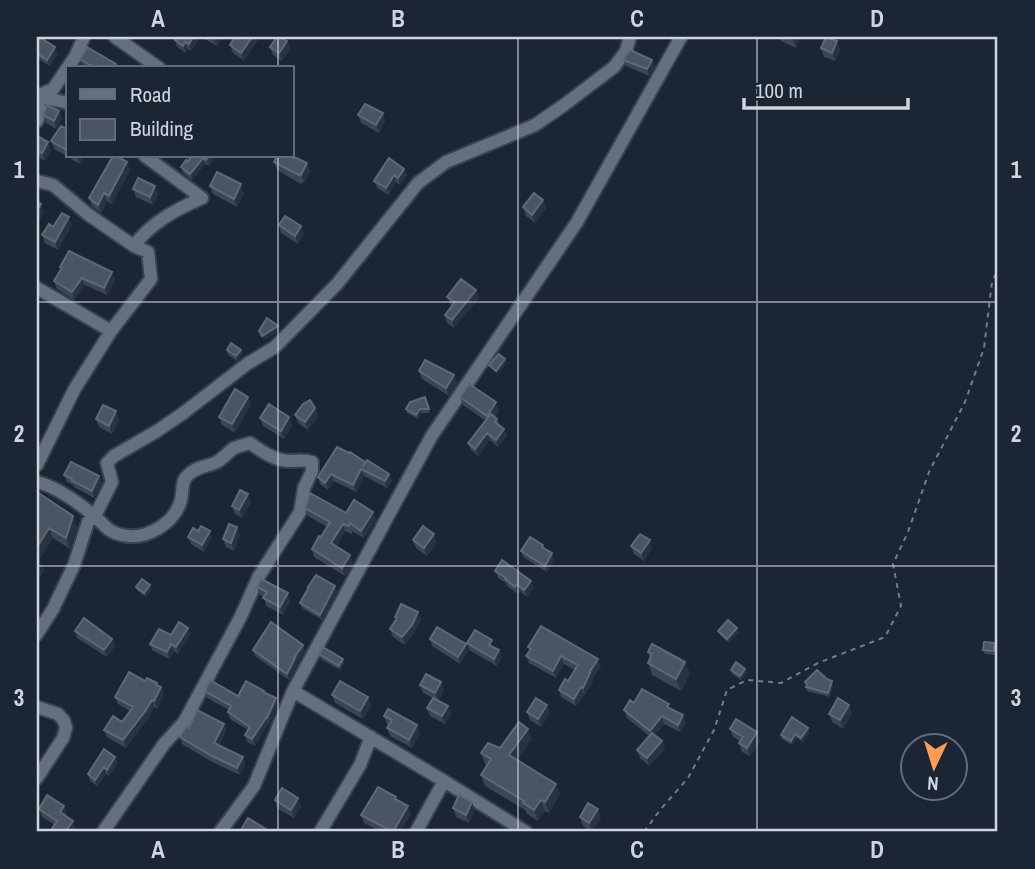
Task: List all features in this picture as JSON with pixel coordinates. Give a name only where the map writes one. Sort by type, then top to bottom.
[{"type":"street","points":[[69,66],[84,37]]},
{"type":"street","points":[[115,37],[156,66]]},
{"type":"street","points":[[37,634],[53,610],[75,565],[88,522],[95,516],[112,482],[107,463],[182,414],[247,364],[275,347],[337,284],[418,183],[446,162],[534,125],[564,105],[614,67],[626,51],[630,37]]},
{"type":"street","points":[[220,832],[254,786],[293,691],[431,437],[577,222],[681,37]]},
{"type":"street","points":[[37,96],[53,89],[66,70]]},
{"type":"street","points":[[37,96],[66,103]]},
{"type":"street","points":[[37,96],[40,104],[37,121]]},
{"type":"street","points":[[134,246],[138,239],[173,211],[202,198],[148,158]]},
{"type":"street","points":[[37,181],[53,185],[89,215],[134,246],[148,252],[151,279],[111,331],[74,390],[40,450],[37,465]]},
{"type":"street","points":[[37,288],[111,331]]},
{"type":"street","points":[[37,481],[48,484],[95,516],[106,529],[136,537],[158,530],[172,517],[181,503],[187,476],[200,467],[216,462],[233,449],[250,443],[271,456],[288,461],[303,459],[312,462],[312,471],[304,488],[300,512],[259,576],[240,618],[184,722],[164,744],[103,832]]},
{"type":"street","points":[[293,691],[526,832]]},
{"type":"street","points":[[37,707],[58,714],[66,728],[64,738],[37,778]]},
{"type":"street","points":[[320,832],[360,765],[371,737]]},
{"type":"street","points":[[416,832],[444,781]]},
{"type":"path","points":[[644,832],[688,778],[714,730],[727,690],[747,680],[781,682],[818,663],[885,637],[901,606],[893,564],[908,532],[929,472],[965,402],[984,348],[992,282],[998,269]]},
{"type":"building","points":[[37,37],[55,47],[47,60],[37,53]]},
{"type":"building","points":[[176,37],[193,37],[189,44],[185,42],[183,46],[175,40]]},
{"type":"building","points":[[235,37],[252,37],[241,53],[230,45]]},
{"type":"building","points":[[277,37],[287,41],[279,53],[270,47]]},
{"type":"building","points":[[826,37],[837,41],[832,53],[821,48]]},
{"type":"building","points":[[87,47],[116,64],[92,66],[80,59]]},
{"type":"building","points":[[630,50],[652,60],[647,69],[623,60]]},
{"type":"building","points":[[365,104],[383,113],[376,125],[358,115]]},
{"type":"building","points":[[47,105],[59,111],[54,121],[43,115]]},
{"type":"building","points":[[61,126],[66,129],[66,150],[51,141]]},
{"type":"building","points":[[37,136],[48,142],[42,153],[37,150]]},
{"type":"building","points":[[294,157],[307,163],[299,175],[274,162],[276,158]]},
{"type":"building","points":[[112,158],[127,162],[109,196],[104,193],[98,205],[89,198]]},
{"type":"building","points":[[190,158],[203,158],[190,174],[181,167],[186,160],[187,162]]},
{"type":"building","points":[[389,158],[404,169],[398,178],[394,175],[386,188],[374,181]]},
{"type":"building","points":[[217,172],[241,184],[234,199],[210,186]]},
{"type":"building","points":[[138,178],[155,186],[150,197],[133,189]]},
{"type":"building","points":[[534,193],[543,200],[532,215],[523,207]]},
{"type":"building","points":[[62,213],[69,217],[55,242],[42,235],[49,224],[53,227]]},
{"type":"building","points":[[285,216],[301,226],[295,236],[279,225]]},
{"type":"building","points":[[69,251],[112,272],[104,288],[82,278],[72,292],[54,281]]},
{"type":"building","points":[[461,279],[476,290],[452,320],[445,315],[455,302],[447,297]]},
{"type":"building","points":[[267,318],[278,326],[262,336],[259,331]]},
{"type":"building","points":[[231,343],[241,350],[236,356],[227,350]]},
{"type":"building","points":[[499,354],[505,359],[496,371],[489,365]]},
{"type":"building","points":[[425,360],[454,375],[446,388],[419,371]]},
{"type":"building","points":[[469,384],[496,402],[487,416],[460,397]]},
{"type":"building","points":[[235,389],[248,397],[232,424],[219,417]]},
{"type":"building","points":[[425,397],[429,409],[420,409],[416,415],[406,409],[410,402]]},
{"type":"building","points":[[310,400],[315,408],[305,422],[295,415],[303,404]]},
{"type":"building","points":[[269,404],[289,417],[281,431],[260,418]]},
{"type":"building","points":[[103,405],[116,411],[109,426],[96,419]]},
{"type":"building","points":[[491,414],[497,419],[495,422],[504,429],[496,440],[487,433],[475,449],[468,443]]},
{"type":"building","points":[[337,447],[365,462],[363,466],[367,460],[389,474],[385,481],[361,469],[353,485],[331,474],[325,483],[318,477]]},
{"type":"building","points":[[71,462],[99,476],[92,491],[64,475]]},
{"type":"building","points":[[240,490],[248,494],[239,510],[232,506]]},
{"type":"building","points":[[37,492],[73,516],[66,538],[49,528],[37,547]]},
{"type":"building","points":[[310,493],[346,513],[354,500],[373,512],[361,531],[350,523],[349,526],[343,524],[331,543],[350,555],[342,568],[312,549],[330,522],[305,508]]},
{"type":"building","points":[[229,524],[237,527],[231,543],[223,539]]},
{"type":"building","points":[[201,526],[210,531],[202,545],[188,537],[193,528],[198,531]]},
{"type":"building","points":[[423,526],[434,534],[424,548],[413,540]]},
{"type":"building","points":[[640,534],[650,540],[641,553],[631,546]]},
{"type":"building","points":[[530,537],[552,553],[545,566],[521,551]]},
{"type":"building","points":[[502,560],[531,581],[524,590],[517,584],[515,587],[495,571]]},
{"type":"building","points":[[316,575],[335,586],[320,615],[300,603]]},
{"type":"building","points":[[142,579],[150,585],[144,593],[136,587]]},
{"type":"building","points":[[261,579],[288,593],[280,607],[263,598],[267,592],[257,587]]},
{"type":"building","points":[[401,604],[418,612],[402,637],[390,629]]},
{"type":"building","points":[[84,618],[112,639],[104,650],[75,631]]},
{"type":"building","points":[[728,620],[737,628],[727,639],[718,631]]},
{"type":"building","points":[[179,622],[188,628],[176,647],[171,644],[167,652],[150,644],[159,629],[171,635]]},
{"type":"building","points":[[271,622],[303,645],[287,674],[253,650]]},
{"type":"building","points":[[541,626],[598,659],[574,699],[559,690],[578,665],[561,656],[553,671],[526,656],[531,649],[528,647]]},
{"type":"building","points":[[437,627],[466,644],[458,657],[430,639]]},
{"type":"building","points":[[475,630],[492,640],[489,645],[499,650],[494,659],[467,643]]},
{"type":"building","points":[[984,642],[994,643],[994,651],[983,650]]},
{"type":"building","points":[[652,644],[685,662],[676,679],[648,663],[652,654],[648,652]]},
{"type":"building","points":[[323,647],[343,659],[339,666],[319,654]]},
{"type":"building","points":[[736,662],[745,669],[740,676],[731,670]]},
{"type":"building","points":[[817,670],[832,681],[828,693],[806,687],[805,682]]},
{"type":"building","points":[[129,672],[145,681],[147,678],[161,687],[154,701],[152,700],[123,740],[104,730],[113,716],[122,722],[133,707],[115,697]]},
{"type":"building","points":[[426,674],[441,682],[435,693],[420,685]]},
{"type":"building","points":[[210,680],[238,696],[246,681],[276,698],[267,718],[252,739],[245,735],[250,727],[228,712],[231,706],[205,691]]},
{"type":"building","points":[[340,681],[368,697],[360,711],[332,695]]},
{"type":"building","points":[[642,689],[683,715],[678,725],[662,716],[650,731],[624,710],[630,700],[634,703]]},
{"type":"building","points":[[433,698],[448,706],[442,716],[427,708]]},
{"type":"building","points":[[536,698],[547,705],[538,719],[527,712]]},
{"type":"building","points":[[838,698],[849,705],[840,720],[829,714]]},
{"type":"building","points":[[388,709],[417,725],[409,740],[387,728],[392,720],[384,716]]},
{"type":"building","points":[[197,710],[224,724],[214,743],[243,757],[237,768],[180,737],[186,726],[189,728]]},
{"type":"building","points":[[792,717],[808,728],[801,738],[795,734],[791,741],[781,735]]},
{"type":"building","points":[[736,719],[757,732],[747,748],[739,743],[743,737],[730,729]]},
{"type":"building","points":[[519,722],[528,729],[509,755],[556,784],[545,802],[541,800],[534,810],[481,775],[491,759],[481,753],[488,743],[500,748]]},
{"type":"building","points":[[652,733],[662,741],[647,758],[637,750]]},
{"type":"building","points":[[104,749],[115,757],[107,770],[104,767],[95,780],[88,774]]},
{"type":"building","points":[[378,787],[408,806],[393,832],[361,815]]},
{"type":"building","points":[[282,788],[298,798],[291,810],[275,800]]},
{"type":"building","points":[[47,795],[64,806],[60,812],[73,821],[65,832],[50,832],[57,821],[39,809]]},
{"type":"building","points":[[459,795],[472,802],[466,815],[453,808]]},
{"type":"building","points":[[588,803],[598,809],[589,823],[580,817]]},
{"type":"building","points":[[248,818],[266,829],[264,832],[241,830]]}]
